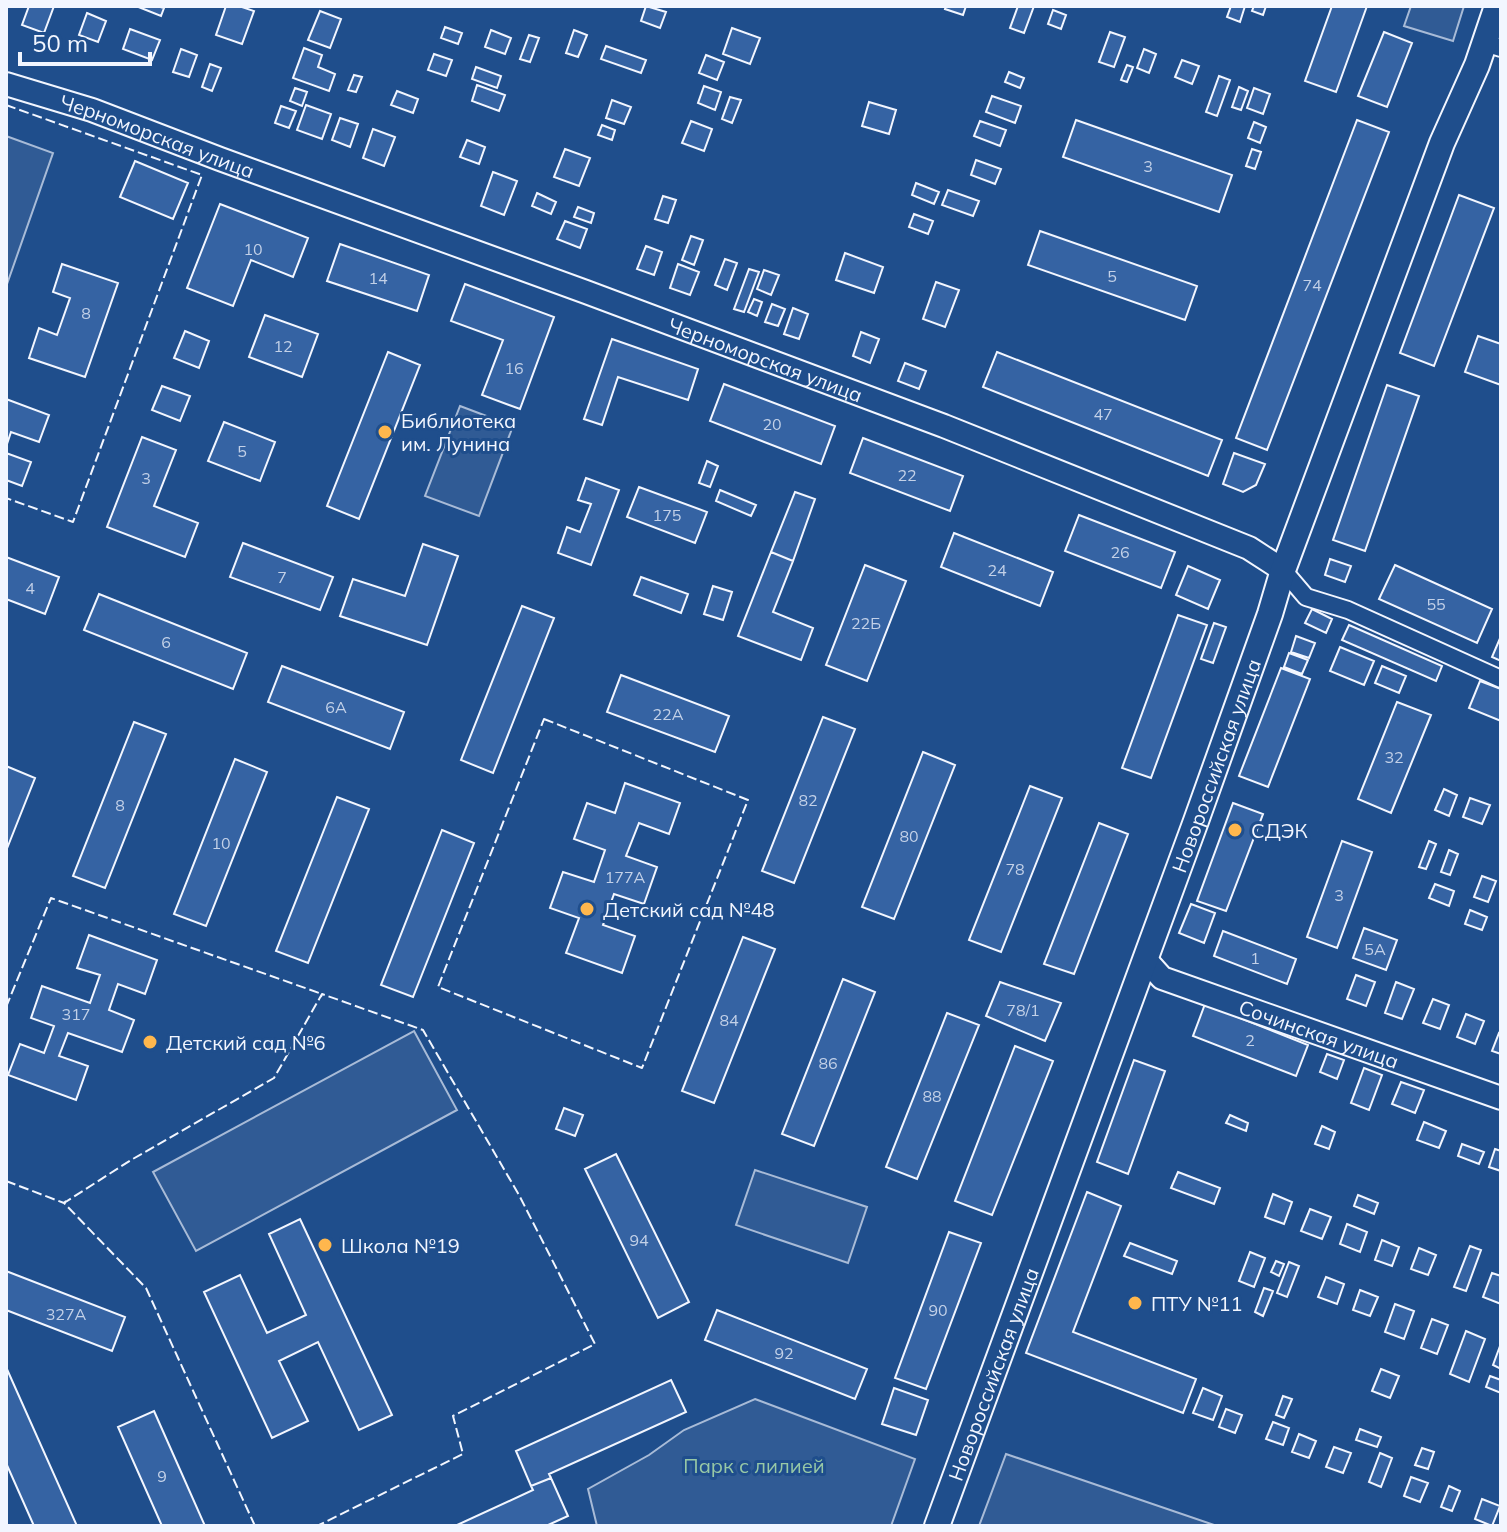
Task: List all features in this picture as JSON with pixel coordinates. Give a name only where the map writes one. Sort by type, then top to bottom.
[{"type":"main road","name":"Новороссийская улица","points":[[937,1526],[1270,614],[1283,570],[1442,143],[1493,45],[1497,6]]},
{"type":"main road","name":"Черноморская улица","points":[[6,84],[92,110],[944,426],[1249,548],[1283,570]]},
{"type":"main road","name":"Сочинская улица","points":[[1145,959],[1162,978],[1501,1098]]},
{"type":"street","name":"Черноморская улица","points":[[1283,570],[1306,597],[1348,610],[1501,679]]},
{"type":"shaded area","points":[[1411,6],[1464,6],[1453,41],[1404,26]]},
{"type":"shaded area","points":[[6,136],[53,153],[6,287]]},
{"type":"shaded area","points":[[460,406],[513,426],[479,516],[425,496]]},
{"type":"shaded area","points":[[414,1031],[457,1110],[196,1251],[153,1172]]},
{"type":"shaded area","points":[[755,1170],[867,1207],[848,1263],[736,1225]]},
{"type":"shaded area","name":"Парк с лилией","points":[[755,1399],[915,1459],[891,1526],[597,1526],[588,1489],[649,1455],[684,1430]]},
{"type":"shaded area","points":[[1006,1454],[1217,1526],[979,1526]]},
{"type":"building","points":[[29,6],[54,6],[44,33],[22,25]]},
{"type":"building","points":[[136,6],[157,6],[164,8],[161,16]]},
{"type":"building","points":[[226,6],[254,11],[242,44],[216,35]]},
{"type":"building","points":[[646,6],[666,12],[660,28],[641,21]]},
{"type":"building","points":[[946,6],[966,6],[963,15],[945,9]]},
{"type":"building","points":[[1018,6],[1034,6],[1024,33],[1010,28]]},
{"type":"building","points":[[1231,6],[1245,6],[1240,22],[1227,17]]},
{"type":"building","points":[[1254,6],[1266,6],[1263,15],[1252,11]]},
{"type":"building","points":[[1332,6],[1367,6],[1336,92],[1305,81]]},
{"type":"building","points":[[1053,10],[1066,15],[1061,29],[1048,24]]},
{"type":"building","points":[[320,11],[341,19],[330,48],[308,40]]},
{"type":"building","points":[[87,13],[106,21],[98,42],[79,35]]},
{"type":"building","points":[[445,27],[462,33],[458,44],[441,38]]},
{"type":"building","points":[[732,28],[760,38],[750,64],[723,54]]},
{"type":"building","points":[[130,29],[160,40],[152,60],[123,49]]},
{"type":"building","points":[[491,30],[511,38],[505,54],[485,47]]},
{"type":"building","points":[[574,30],[587,35],[578,57],[566,53]]},
{"type":"building","points":[[1110,32],[1125,37],[1114,67],[1099,62]]},
{"type":"building","points":[[1384,32],[1412,43],[1387,107],[1358,96]]},
{"type":"building","points":[[529,35],[539,38],[530,62],[520,59]]},
{"type":"building","points":[[606,46],[646,60],[641,73],[601,59]]},
{"type":"building","points":[[304,48],[322,55],[318,67],[335,74],[329,91],[293,78]]},
{"type":"building","points":[[181,49],[197,55],[189,77],[173,72]]},
{"type":"building","points":[[1144,49],[1156,54],[1149,73],[1137,68]]},
{"type":"building","points":[[434,54],[452,60],[446,76],[428,70]]},
{"type":"building","points":[[706,55],[724,62],[717,80],[699,73]]},
{"type":"building","points":[[1182,60],[1199,66],[1192,84],[1175,77]]},
{"type":"building","points":[[210,64],[221,68],[212,91],[202,87]]},
{"type":"building","points":[[1127,65],[1133,67],[1127,82],[1121,80]]},
{"type":"building","points":[[476,67],[501,76],[497,88],[472,79]]},
{"type":"building","points":[[1009,72],[1024,78],[1020,88],[1005,82]]},
{"type":"building","points":[[354,75],[362,77],[356,92],[348,90]]},
{"type":"building","points":[[1219,76],[1230,80],[1217,116],[1206,112]]},
{"type":"building","points":[[477,85],[505,95],[499,111],[472,101]]},
{"type":"building","points":[[704,86],[721,92],[715,110],[698,103]]},
{"type":"building","points":[[1239,87],[1248,91],[1241,110],[1232,107]]},
{"type":"building","points":[[295,88],[307,92],[302,106],[290,101]]},
{"type":"building","points":[[1254,88],[1270,94],[1263,114],[1247,108]]},
{"type":"building","points":[[397,91],[418,99],[413,113],[391,105]]},
{"type":"building","points":[[992,96],[1021,106],[1015,123],[986,112]]},
{"type":"building","points":[[730,97],[741,100],[732,123],[722,119]]},
{"type":"building","points":[[612,100],[631,107],[624,124],[606,118]]},
{"type":"building","points":[[869,102],[896,110],[889,134],[862,126]]},
{"type":"building","points":[[306,105],[331,114],[322,139],[297,130]]},
{"type":"building","points":[[281,106],[296,111],[289,128],[275,123]]},
{"type":"building","points":[[340,118],[358,124],[350,147],[332,140]]},
{"type":"building","points":[[1076,120],[1232,175],[1219,212],[1063,157]]},
{"type":"building","points":[[1357,120],[1389,132],[1267,450],[1236,438]]},
{"type":"building","points":[[691,121],[712,129],[704,151],[682,143]]},
{"type":"building","points":[[980,121],[1006,130],[1000,146],[974,136]]},
{"type":"building","points":[[1254,122],[1266,127],[1260,143],[1248,138]]},
{"type":"building","points":[[602,125],[615,130],[612,140],[598,135]]},
{"type":"building","points":[[373,129],[395,137],[384,166],[363,158]]},
{"type":"building","points":[[467,140],[485,147],[479,164],[460,157]]},
{"type":"building","points":[[565,149],[590,158],[579,186],[554,177]]},
{"type":"building","points":[[1252,149],[1261,152],[1255,169],[1246,166]]},
{"type":"building","points":[[976,160],[1001,169],[995,184],[971,175]]},
{"type":"building","points":[[135,161],[188,183],[173,219],[120,197]]},
{"type":"building","points":[[493,172],[517,181],[504,215],[481,206]]},
{"type":"building","points":[[916,183],[939,192],[934,204],[912,195]]},
{"type":"building","points":[[948,190],[979,201],[973,216],[942,205]]},
{"type":"building","points":[[537,193],[556,202],[551,214],[532,206]]},
{"type":"building","points":[[1459,195],[1494,208],[1434,366],[1400,353]]},
{"type":"building","points":[[663,196],[676,200],[668,223],[655,219]]},
{"type":"building","points":[[220,204],[308,238],[293,277],[251,260],[233,306],[187,288]]},
{"type":"building","points":[[578,207],[594,213],[591,223],[574,217]]},
{"type":"building","points":[[914,214],[933,221],[928,234],[909,227]]},
{"type":"building","points":[[565,221],[587,229],[580,248],[557,239]]},
{"type":"building","points":[[1040,231],[1197,286],[1185,320],[1028,265]]},
{"type":"building","points":[[691,236],[703,240],[694,265],[682,260]]},
{"type":"building","points":[[340,244],[429,275],[417,311],[327,281]]},
{"type":"building","points":[[646,246],[662,252],[654,275],[637,269]]},
{"type":"building","points":[[845,253],[883,267],[874,293],[836,280]]},
{"type":"building","points":[[725,259],[737,263],[727,290],[715,285]]},
{"type":"building","points":[[62,264],[118,283],[85,377],[29,358],[39,328],[57,335],[70,298],[53,292]]},
{"type":"building","points":[[678,264],[699,272],[690,295],[670,288]]},
{"type":"building","points":[[749,269],[759,272],[744,312],[734,309]]},
{"type":"building","points":[[764,270],[779,275],[771,295],[757,289]]},
{"type":"building","points":[[936,282],[959,290],[945,327],[923,319]]},
{"type":"building","points":[[465,284],[554,317],[520,409],[482,395],[503,340],[451,321]]},
{"type":"building","points":[[754,299],[762,302],[757,316],[748,312]]},
{"type":"building","points":[[772,304],[785,309],[778,326],[765,322]]},
{"type":"building","points":[[793,308],[808,314],[799,339],[784,334]]},
{"type":"building","points":[[265,315],[318,334],[302,377],[249,357]]},
{"type":"building","points":[[185,331],[209,341],[199,368],[174,358]]},
{"type":"building","points":[[861,332],[879,339],[870,363],[853,356]]},
{"type":"building","points":[[1478,336],[1501,344],[1501,385],[1465,372]]},
{"type":"building","points":[[612,339],[698,369],[688,400],[618,377],[602,425],[584,419]]},
{"type":"building","points":[[388,352],[420,365],[359,519],[327,506]]},
{"type":"building","points":[[997,352],[1222,440],[1208,476],[983,387]]},
{"type":"building","points":[[905,363],[926,371],[919,389],[898,381]]},
{"type":"building","points":[[724,384],[835,426],[821,464],[710,421]]},
{"type":"building","points":[[1387,385],[1419,396],[1365,551],[1333,540]]},
{"type":"building","points":[[162,386],[190,396],[180,421],[152,410]]},
{"type":"building","points":[[6,399],[49,415],[39,442],[11,432],[6,447]]},
{"type":"building","points":[[224,422],[275,442],[260,481],[208,461]]},
{"type":"building","points":[[142,437],[176,450],[154,506],[198,523],[185,557],[107,527]]},
{"type":"building","points":[[863,438],[963,476],[950,511],[850,473]]},
{"type":"building","points":[[6,453],[31,462],[22,486],[6,480]]},
{"type":"building","points":[[1234,453],[1265,464],[1256,485],[1243,492],[1223,484]]},
{"type":"building","points":[[707,461],[718,466],[710,487],[699,483]]},
{"type":"building","points":[[586,478],[619,490],[591,565],[558,553],[567,527],[580,532],[591,504],[578,500]]},
{"type":"building","points":[[639,487],[707,512],[695,543],[627,517]]},
{"type":"building","points":[[720,490],[756,505],[751,516],[716,501]]},
{"type":"building","points":[[795,492],[815,499],[793,561],[771,552]]},
{"type":"building","points":[[1079,515],[1175,552],[1161,588],[1065,551]]},
{"type":"building","points":[[954,533],[1053,572],[1040,606],[941,567]]},
{"type":"building","points":[[243,543],[333,577],[320,610],[230,577]]},
{"type":"building","points":[[423,544],[458,556],[427,645],[340,616],[353,579],[405,596]]},
{"type":"building","points":[[771,552],[793,561],[773,612],[813,628],[801,660],[738,636]]},
{"type":"building","points":[[6,557],[59,577],[45,614],[6,599]]},
{"type":"building","points":[[1330,559],[1351,566],[1345,582],[1325,575]]},
{"type":"building","points":[[865,565],[906,581],[867,681],[826,665]]},
{"type":"building","points":[[1395,565],[1492,609],[1477,643],[1379,599]]},
{"type":"building","points":[[1188,566],[1220,580],[1208,609],[1176,595]]},
{"type":"building","points":[[641,577],[688,594],[681,613],[634,595]]},
{"type":"building","points":[[713,586],[732,592],[723,620],[704,614]]},
{"type":"building","points":[[99,594],[247,653],[233,689],[84,630]]},
{"type":"building","points":[[522,606],[554,618],[493,773],[461,760]]},
{"type":"building","points":[[1312,609],[1332,619],[1326,633],[1305,623]]},
{"type":"building","points":[[1178,615],[1207,625],[1151,778],[1122,768]]},
{"type":"building","points":[[1214,623],[1226,627],[1213,663],[1201,659]]},
{"type":"building","points":[[1349,625],[1442,666],[1436,681],[1342,640]]},
{"type":"building","points":[[1296,636],[1315,643],[1309,658],[1291,652]]},
{"type":"building","points":[[1501,636],[1501,661],[1492,657]]},
{"type":"building","points":[[1340,647],[1374,661],[1364,685],[1330,671]]},
{"type":"building","points":[[1289,653],[1308,660],[1302,674],[1284,667]]},
{"type":"building","points":[[282,666],[404,712],[390,749],[268,702]]},
{"type":"building","points":[[1382,666],[1406,676],[1399,693],[1375,683]]},
{"type":"building","points":[[1281,668],[1310,679],[1268,787],[1239,776]]},
{"type":"building","points":[[621,675],[729,716],[715,752],[607,712]]},
{"type":"building","points":[[1480,681],[1501,689],[1501,721],[1469,708]]},
{"type":"building","points":[[1397,702],[1431,715],[1391,813],[1358,799]]},
{"type":"building","points":[[823,717],[855,729],[794,883],[762,871]]},
{"type":"building","points":[[134,722],[166,734],[105,888],[73,876]]},
{"type":"building","points":[[923,752],[955,765],[894,919],[862,907]]},
{"type":"building","points":[[235,759],[267,772],[206,926],[174,914]]},
{"type":"building","points":[[6,766],[35,778],[6,851]]},
{"type":"building","points":[[625,783],[680,803],[669,834],[639,823],[626,856],[657,867],[644,904],[614,894],[603,925],[635,936],[622,973],[566,953],[579,918],[550,908],[563,872],[594,882],[605,850],[574,839],[587,803],[615,813]]},
{"type":"building","points":[[1030,786],[1062,798],[1001,952],[969,940]]},
{"type":"building","points":[[1444,789],[1457,795],[1449,816],[1435,810]]},
{"type":"building","points":[[337,797],[369,809],[308,963],[276,951]]},
{"type":"building","points":[[1470,798],[1490,805],[1482,824],[1463,817]]},
{"type":"building","points":[[1233,803],[1263,814],[1226,911],[1197,901]]},
{"type":"building","points":[[1099,823],[1128,834],[1074,974],[1044,964]]},
{"type":"building","points":[[442,830],[474,843],[413,997],[381,985]]},
{"type":"building","points":[[1342,841],[1372,852],[1337,948],[1307,937]]},
{"type":"building","points":[[1429,841],[1436,844],[1426,869],[1419,867]]},
{"type":"building","points":[[1449,850],[1458,854],[1450,875],[1441,872]]},
{"type":"building","points":[[1482,876],[1496,881],[1488,902],[1474,897]]},
{"type":"building","points":[[1435,884],[1454,891],[1449,906],[1429,898]]},
{"type":"building","points":[[1191,904],[1215,913],[1204,943],[1179,933]]},
{"type":"building","points":[[1470,910],[1487,917],[1482,930],[1465,924]]},
{"type":"building","points":[[1364,928],[1397,940],[1386,970],[1353,958]]},
{"type":"building","points":[[1223,931],[1296,959],[1287,984],[1214,956]]},
{"type":"building","points":[[89,935],[157,960],[145,994],[118,984],[109,1010],[134,1020],[122,1052],[68,1033],[59,1056],[88,1066],[76,1100],[8,1075],[20,1044],[44,1053],[54,1026],[31,1018],[42,986],[90,1003],[100,975],[77,968]]},
{"type":"building","points":[[743,937],[775,949],[714,1103],[682,1091]]},
{"type":"building","points":[[1356,975],[1375,982],[1366,1006],[1347,999]]},
{"type":"building","points":[[843,979],[875,992],[814,1146],[782,1134]]},
{"type":"building","points":[[1000,982],[1061,1003],[1045,1041],[986,1016]]},
{"type":"building","points":[[1396,982],[1414,989],[1402,1019],[1385,1013]]},
{"type":"building","points":[[1433,999],[1449,1005],[1440,1029],[1423,1023]]},
{"type":"building","points":[[1205,1004],[1308,1045],[1296,1076],[1193,1036]]},
{"type":"building","points":[[947,1013],[979,1025],[917,1179],[886,1167]]},
{"type":"building","points":[[1466,1014],[1484,1021],[1475,1044],[1457,1037]]},
{"type":"building","points":[[1501,1034],[1501,1054],[1492,1051]]},
{"type":"building","points":[[1015,1046],[1053,1061],[992,1215],[955,1201]]},
{"type":"building","points":[[1327,1054],[1344,1060],[1337,1079],[1320,1072]]},
{"type":"building","points":[[1134,1060],[1165,1071],[1128,1174],[1097,1162]]},
{"type":"building","points":[[1364,1068],[1382,1075],[1369,1110],[1351,1103]]},
{"type":"building","points":[[1401,1082],[1424,1090],[1415,1113],[1392,1104]]},
{"type":"building","points":[[564,1108],[583,1115],[575,1136],[556,1129]]},
{"type":"building","points":[[1230,1115],[1248,1123],[1246,1131],[1226,1123]]},
{"type":"building","points":[[1424,1122],[1446,1131],[1439,1148],[1417,1140]]},
{"type":"building","points":[[1322,1126],[1335,1132],[1329,1149],[1315,1144]]},
{"type":"building","points":[[1462,1144],[1484,1152],[1479,1164],[1458,1156]]},
{"type":"building","points":[[1495,1149],[1501,1151],[1501,1171],[1489,1167]]},
{"type":"building","points":[[616,1154],[689,1302],[658,1318],[585,1169]]},
{"type":"building","points":[[1178,1172],[1220,1188],[1214,1204],[1171,1188]]},
{"type":"building","points":[[1087,1192],[1121,1206],[1073,1332],[1196,1379],[1183,1413],[1026,1353]]},
{"type":"building","points":[[1273,1194],[1292,1202],[1284,1224],[1265,1217]]},
{"type":"building","points":[[1358,1195],[1378,1203],[1374,1214],[1354,1206]]},
{"type":"building","points":[[1310,1209],[1331,1217],[1322,1239],[1301,1231]]},
{"type":"building","points":[[300,1219],[392,1415],[359,1430],[318,1342],[279,1361],[308,1421],[272,1438],[204,1292],[240,1275],[267,1333],[306,1315],[269,1234]]},
{"type":"building","points":[[1347,1224],[1367,1232],[1360,1252],[1340,1244]]},
{"type":"building","points":[[949,1232],[981,1243],[926,1389],[895,1378]]},
{"type":"building","points":[[1382,1240],[1399,1247],[1392,1266],[1375,1260]]},
{"type":"building","points":[[1130,1243],[1177,1261],[1172,1274],[1124,1256]]},
{"type":"building","points":[[1470,1246],[1481,1250],[1466,1291],[1454,1287]]},
{"type":"building","points":[[1419,1248],[1436,1255],[1428,1275],[1411,1269]]},
{"type":"building","points":[[1250,1252],[1265,1258],[1254,1287],[1239,1281]]},
{"type":"building","points":[[1276,1261],[1284,1264],[1279,1276],[1271,1272]]},
{"type":"building","points":[[1289,1262],[1299,1266],[1287,1297],[1277,1293]]},
{"type":"building","points":[[6,1271],[125,1317],[112,1351],[6,1310]]},
{"type":"building","points":[[1492,1273],[1501,1276],[1501,1304],[1483,1297]]},
{"type":"building","points":[[1326,1277],[1344,1284],[1337,1304],[1318,1297]]},
{"type":"building","points":[[1264,1288],[1273,1291],[1263,1316],[1255,1312]]},
{"type":"building","points":[[1360,1290],[1378,1297],[1370,1316],[1353,1310]]},
{"type":"building","points":[[1395,1304],[1414,1311],[1404,1339],[1385,1332]]},
{"type":"building","points":[[717,1310],[867,1369],[855,1399],[705,1340]]},
{"type":"building","points":[[1432,1319],[1448,1325],[1437,1354],[1421,1348]]},
{"type":"building","points":[[1466,1331],[1485,1339],[1469,1382],[1450,1374]]},
{"type":"building","points":[[1501,1347],[1501,1369],[1493,1365]]},
{"type":"building","points":[[6,1367],[77,1526],[34,1526],[6,1463]]},
{"type":"building","points":[[1381,1369],[1399,1376],[1390,1398],[1372,1391]]},
{"type":"building","points":[[1490,1376],[1501,1380],[1501,1393],[1486,1387]]},
{"type":"building","points":[[671,1380],[686,1412],[549,1474],[551,1478],[531,1486],[516,1451]]},
{"type":"building","points":[[894,1388],[928,1400],[916,1435],[882,1424]]},
{"type":"building","points":[[1203,1388],[1222,1396],[1213,1420],[1193,1413]]},
{"type":"building","points":[[1283,1396],[1292,1399],[1284,1418],[1276,1415]]},
{"type":"building","points":[[1226,1409],[1242,1415],[1235,1433],[1219,1427]]},
{"type":"building","points":[[154,1411],[205,1526],[162,1526],[118,1427]]},
{"type":"building","points":[[1273,1422],[1289,1428],[1283,1445],[1266,1439]]},
{"type":"building","points":[[1360,1429],[1381,1437],[1377,1447],[1356,1440]]},
{"type":"building","points":[[1299,1434],[1316,1441],[1309,1458],[1292,1452]]},
{"type":"building","points":[[1334,1447],[1351,1453],[1343,1473],[1326,1467]]},
{"type":"building","points":[[1422,1448],[1434,1452],[1428,1469],[1415,1465]]},
{"type":"building","points":[[1380,1453],[1392,1458],[1381,1487],[1369,1482]]},
{"type":"building","points":[[1411,1477],[1428,1483],[1420,1502],[1404,1496]]},
{"type":"building","points":[[551,1478],[568,1516],[546,1526],[455,1526],[533,1490],[531,1486]]},
{"type":"building","points":[[1449,1486],[1460,1491],[1452,1511],[1441,1507]]},
{"type":"building","points":[[1482,1499],[1500,1506],[1492,1526],[1475,1519]]},
{"type":"fence","points":[[6,105],[202,175],[73,522],[6,498]]},
{"type":"fence","points":[[544,719],[748,800],[642,1068],[438,987],[544,719]]},
{"type":"fence","points":[[6,1007],[51,898],[322,994],[321,997]]},
{"type":"fence","points":[[255,1526],[146,1288],[64,1203],[131,1160],[274,1078],[322,994],[423,1030],[519,1195],[595,1344],[453,1416],[463,1454],[317,1526]]},
{"type":"fence","points":[[6,1181],[64,1203],[66,1201]]},
{"type":"place","name":"Библиотека им. Лунина","points":[[385,432]]},
{"type":"place","name":"СДЭК","points":[[1235,830]]},
{"type":"place","name":"Детский сад №48","points":[[587,909]]},
{"type":"place","name":"Детский сад №6","points":[[150,1042]]},
{"type":"place","name":"Школа №19","points":[[325,1245]]},
{"type":"place","name":"ПТУ №11","points":[[1135,1303]]}]
